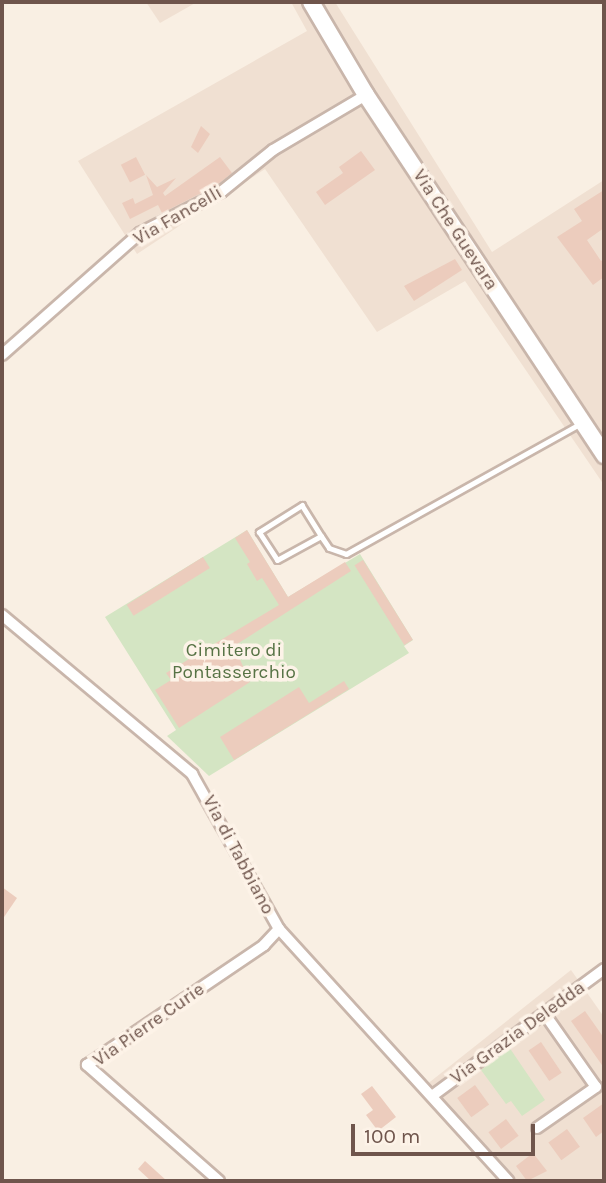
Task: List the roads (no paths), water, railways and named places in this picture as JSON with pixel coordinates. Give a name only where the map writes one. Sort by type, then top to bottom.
[{"type":"main road","name":"Via Che Guevara","points":[[311,2],[366,95],[604,455]]},
{"type":"street","name":"Via Fancelli","points":[[2,355],[140,233],[221,192],[273,150],[366,95]]},
{"type":"street","name":"Via di Tabbiano","points":[[2,615],[192,774],[279,929],[508,1181]]},
{"type":"street","name":"Via Pierre Curie","points":[[219,1181],[87,1065],[264,945],[279,929]]},
{"type":"street","name":"Via Grazia Deledda","points":[[432,1096],[604,969]]},
{"type":"street","points":[[537,1128],[596,1087],[544,1013]]},
{"type":"lane","points":[[321,536],[277,560],[259,532],[302,505],[329,548],[346,554],[582,422]]},
{"type":"park label","name":"Cimitero di Pontasserchio","points":[[234,662]]}]
